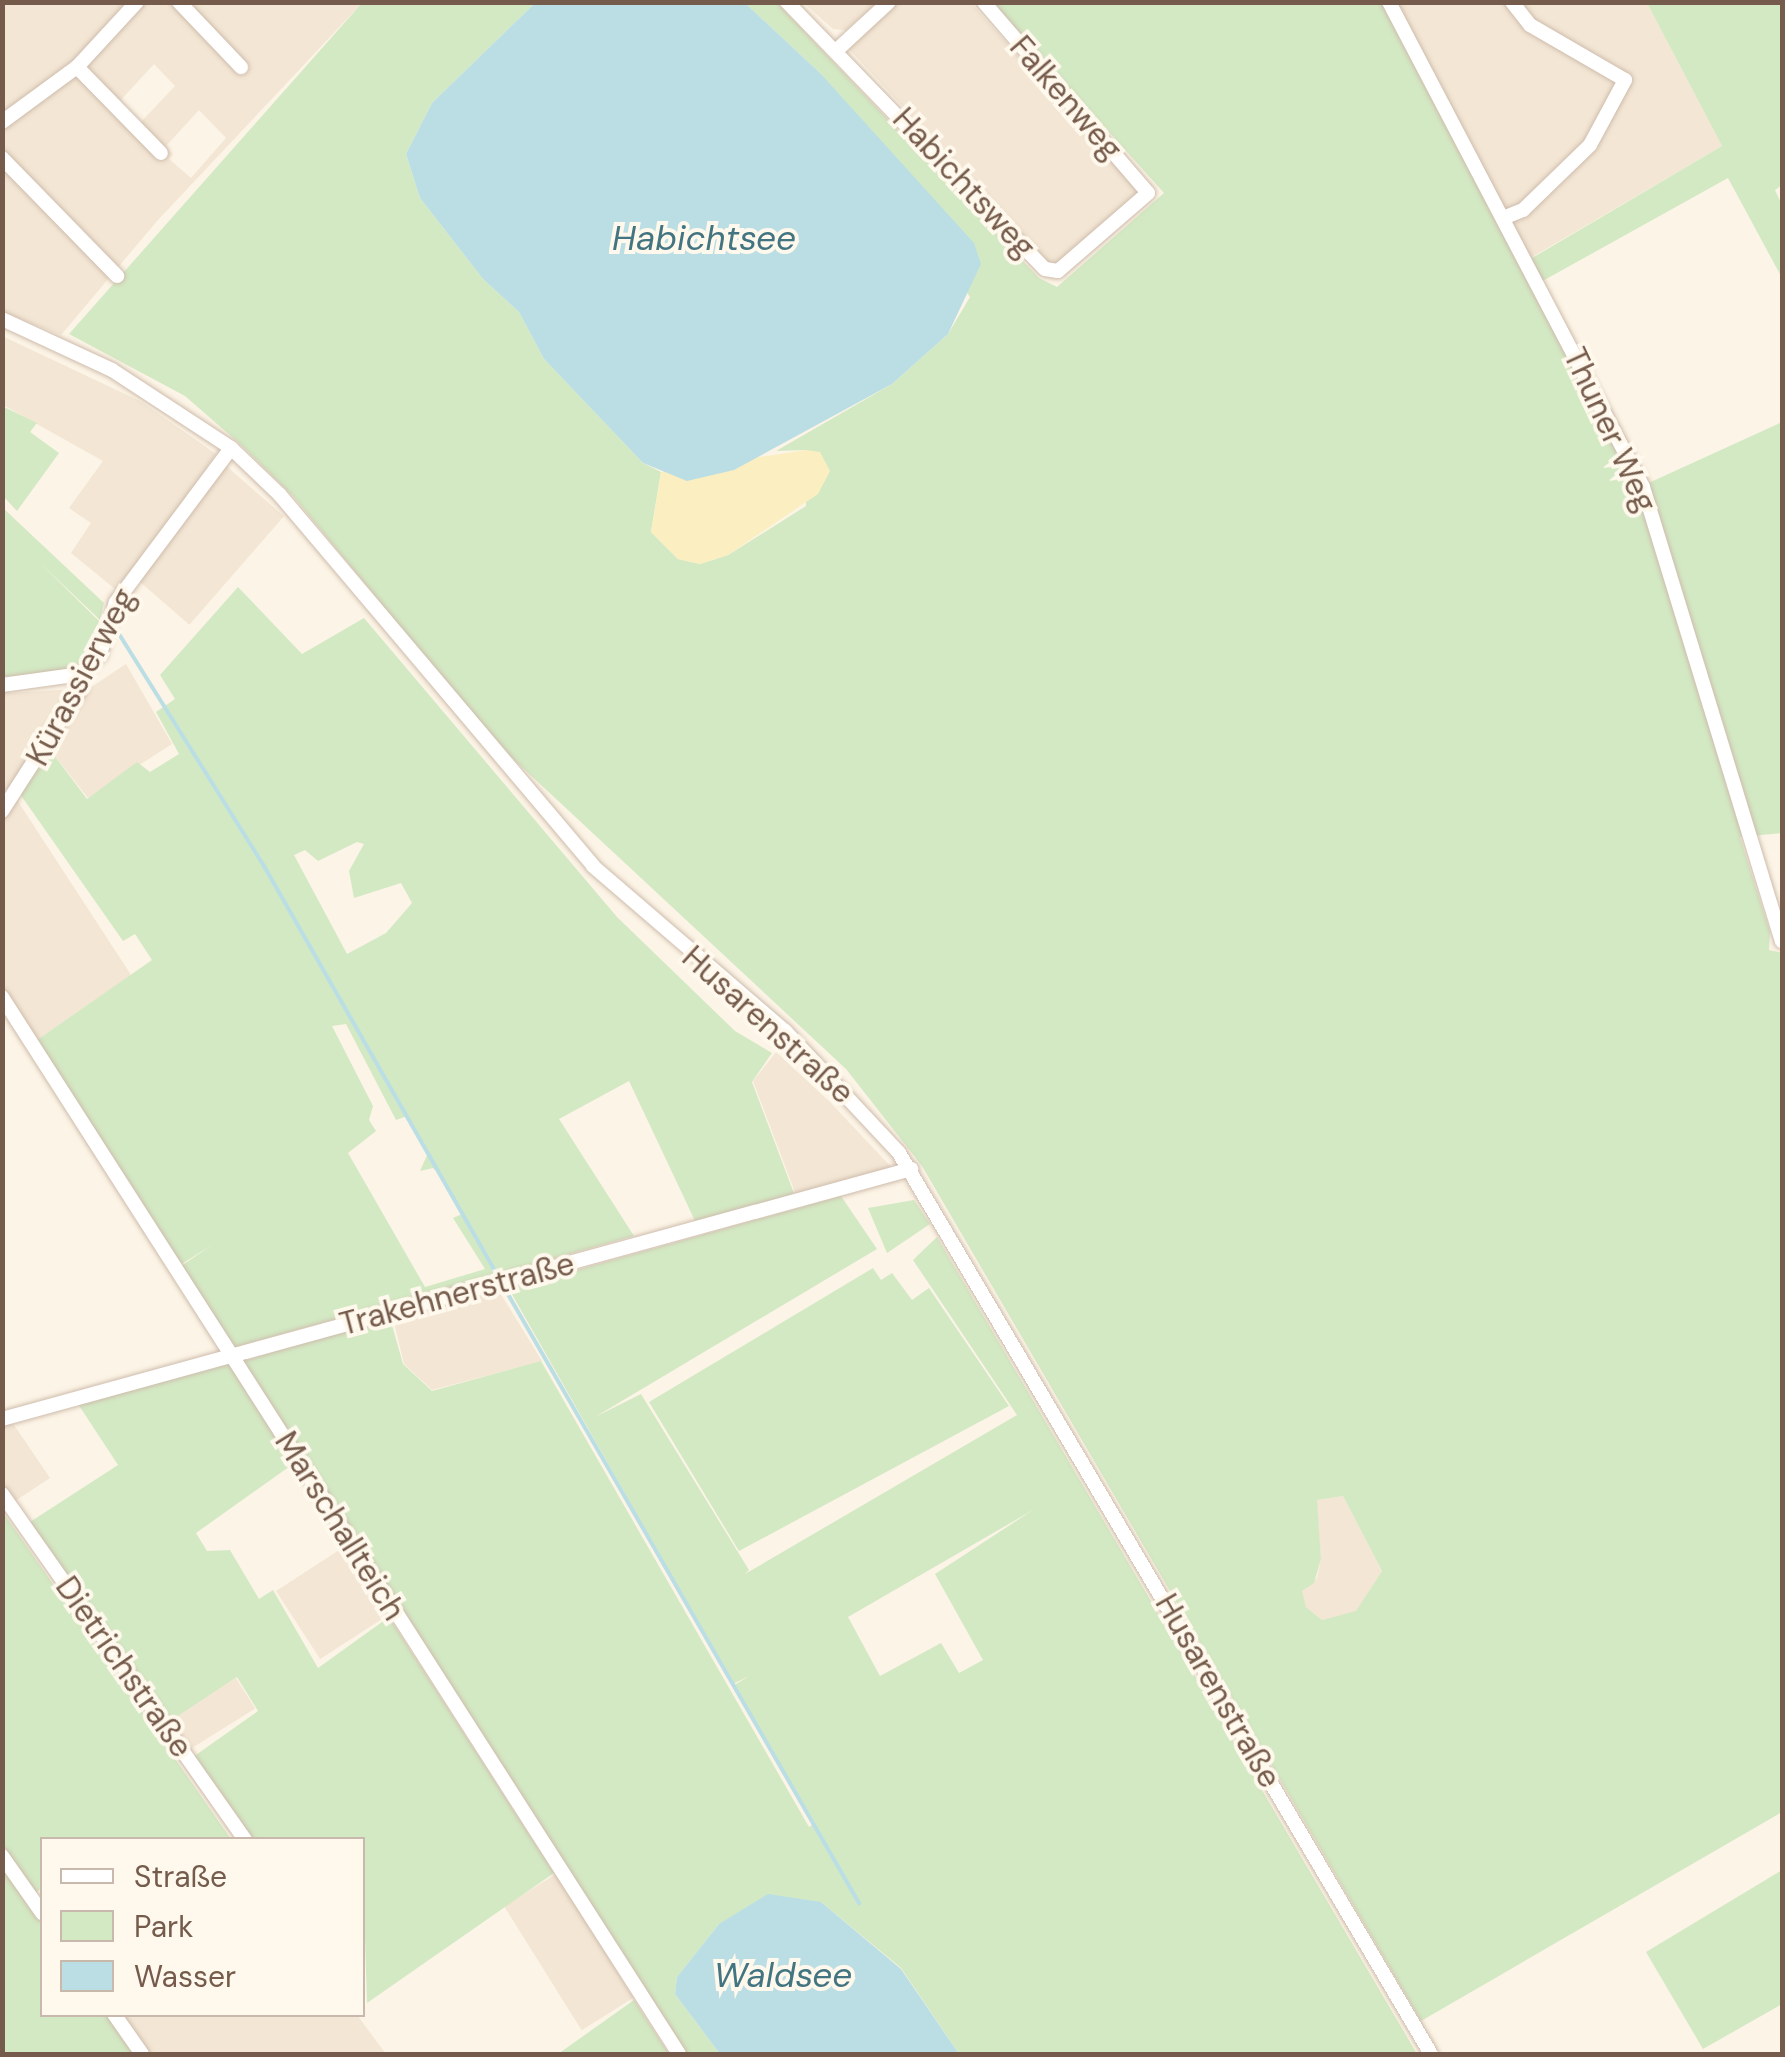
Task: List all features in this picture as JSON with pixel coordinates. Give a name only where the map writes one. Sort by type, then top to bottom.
[{"type":"street","points":[[2,122],[77,67],[137,2]]},
{"type":"street","points":[[179,2],[242,67]]},
{"type":"street","name":"Habichtsweg","points":[[787,2],[838,49],[1046,269],[1058,272],[1148,193]]},
{"type":"street","points":[[838,49],[889,2]]},
{"type":"street","name":"Falkenweg","points":[[984,2],[1148,193]]},
{"type":"street","name":"Thuner Weg","points":[[1389,2],[1642,487],[1782,941]]},
{"type":"street","points":[[1503,218],[1523,210],[1590,145],[1625,80],[1530,25],[1512,2]]},
{"type":"street","points":[[77,67],[161,153]]},
{"type":"street","points":[[2,158],[117,276]]},
{"type":"street","name":"Husarenstraße","points":[[3,321],[112,370],[231,448],[280,495],[593,866],[785,1030],[911,1170],[1432,2054]]},
{"type":"street","name":"Kürassierweg","points":[[2,811],[81,688],[81,674],[100,654],[116,602],[231,448]]},
{"type":"street","points":[[2,685],[81,674]]},
{"type":"street","name":"Marschallteich","points":[[2,997],[679,2054]]},
{"type":"street","name":"Trakehnerstraße","points":[[2,1419],[911,1170]]},
{"type":"street","name":"Dietrichstraße","points":[[2,1494],[243,1837]]},
{"type":"street","points":[[2,1856],[40,1910]]},
{"type":"street","points":[[116,2017],[142,2054]]},
{"type":"shaded area","points":[[2,3],[362,3],[157,221],[61,335],[3,312]],"holes":[[[154,64],[175,86],[140,123],[119,102]],[[199,110],[226,138],[191,178],[169,159],[173,154],[166,146]]]},
{"type":"shaded area","points":[[804,3],[877,3],[846,30],[833,29]]},
{"type":"shaded area","points":[[897,3],[971,3],[1141,194],[1053,267],[847,47]]},
{"type":"shaded area","points":[[1390,3],[1647,3],[1722,146],[1527,260]]},
{"type":"shaded area","points":[[2,336],[140,401],[216,454],[120,593],[71,553],[91,523],[69,508],[103,461],[3,405]]},
{"type":"shaded area","points":[[225,465],[284,516],[189,625],[131,574]]},
{"type":"shaded area","points":[[126,664],[172,744],[88,798],[51,751],[90,688]]},
{"type":"shaded area","points":[[2,675],[10,693],[75,689],[2,802]]},
{"type":"shaded area","points":[[17,800],[131,975],[37,1040],[3,986],[3,817]]},
{"type":"shaded area","points":[[776,1052],[892,1168],[796,1195],[753,1081]]},
{"type":"shaded area","points":[[497,1288],[542,1361],[432,1390],[404,1364],[393,1318]]},
{"type":"shaded area","points":[[12,1422],[50,1478],[12,1503],[3,1489],[2,1425]]},
{"type":"shaded area","points":[[1343,1496],[1382,1571],[1356,1612],[1322,1620],[1306,1607],[1301,1591],[1317,1578],[1321,1559],[1316,1500]]},
{"type":"shaded area","points":[[344,1547],[388,1615],[320,1659],[276,1591]]},
{"type":"shaded area","points":[[236,1678],[255,1709],[185,1753],[166,1722]]},
{"type":"shaded area","points":[[556,1874],[633,1998],[582,2030],[504,1906]]},
{"type":"shaded area","points":[[122,2017],[358,2017],[386,2054],[149,2054]]},
{"type":"green space","points":[[362,3],[535,3],[432,103],[406,154],[420,198],[483,279],[519,312],[544,359],[643,463],[661,472],[651,532],[678,559],[700,564],[728,555],[806,506],[806,450],[776,451],[892,384],[948,334],[970,297],[820,73],[745,3],[777,3],[1039,278],[1057,287],[1164,193],[993,3],[1387,3],[1527,261],[1722,146],[1647,3],[1782,3],[1782,185],[1775,190],[1782,205],[1782,278],[1728,178],[1539,283],[1642,486],[1782,422],[1782,833],[1740,837],[1770,932],[1769,950],[1782,953],[1782,1812],[1421,2021],[922,1166],[846,1069],[496,743],[293,496],[240,444],[185,396],[69,334]],"holes":[[[1343,1496],[1382,1571],[1356,1611],[1322,1620],[1306,1607],[1302,1591],[1314,1583],[1321,1559],[1317,1500]]]},
{"type":"green space","points":[[2,406],[37,423],[30,432],[59,453],[17,511],[3,496]]},
{"type":"green space","points":[[3,508],[104,603],[100,620],[38,561],[103,625],[97,651],[80,670],[5,677]]},
{"type":"green space","points":[[238,587],[302,654],[364,618],[617,917],[735,1031],[772,1053],[752,1082],[795,1196],[696,1223],[629,1081],[559,1119],[634,1236],[235,1347],[181,1266],[212,1245],[180,1265],[37,1040],[152,960],[135,934],[123,941],[20,794],[51,751],[87,799],[137,762],[150,772],[179,754],[156,712],[175,699],[160,675]],"holes":[[[357,842],[364,844],[349,871],[354,898],[401,883],[412,903],[386,933],[347,954],[294,855],[305,850],[318,861]],[[346,1024],[396,1120],[407,1116],[428,1153],[420,1171],[433,1168],[440,1175],[462,1214],[453,1218],[485,1269],[425,1287],[348,1153],[376,1131],[369,1120],[373,1106],[332,1026]]]},
{"type":"green space","points":[[841,1196],[877,1249],[595,1417],[641,1394],[749,1570],[745,1574],[1017,1415],[913,1260],[937,1237],[1417,2054],[959,2054],[901,1968],[821,1902],[719,1924],[677,1977],[675,1994],[720,2054],[683,2054],[243,1361],[390,1318],[403,1364],[432,1391],[541,1361],[809,1827],[815,1823],[733,1686],[749,1676],[733,1684],[509,1289]],"holes":[[[1033,1510],[935,1574],[983,1660],[959,1673],[941,1643],[880,1676],[848,1617]]]},
{"type":"green space","points":[[914,1200],[930,1224],[887,1253],[868,1208]]},
{"type":"green space","points":[[873,1268],[881,1280],[892,1273],[912,1300],[929,1288],[1009,1406],[739,1551],[649,1402]]},
{"type":"green space","points":[[229,1363],[293,1464],[196,1533],[207,1551],[230,1550],[259,1599],[273,1590],[318,1668],[389,1617],[554,1873],[367,2003],[365,1837],[251,1837],[193,1757],[258,1711],[237,1677],[167,1723],[30,1522],[118,1465],[78,1404]]},
{"type":"green space","points":[[2,1511],[230,1837],[40,1837],[40,1889],[35,1893],[3,1845]]},
{"type":"green space","points":[[2,1864],[40,1919],[40,2017],[109,2017],[135,2054],[3,2054]]},
{"type":"green space","points":[[1782,1870],[1782,2004],[1703,2049],[1646,1952]]},
{"type":"green space","points":[[634,2000],[669,2054],[558,2054]]},
{"type":"sand","points":[[806,450],[820,452],[830,471],[818,494],[728,555],[700,564],[678,559],[651,532],[661,472]]},
{"type":"water","name":"Habichtsee","points":[[535,3],[745,3],[820,73],[974,243],[981,264],[948,334],[892,384],[734,470],[687,481],[643,463],[544,359],[519,312],[483,279],[420,198],[406,154],[432,103]]},
{"type":"water","name":"Waldsee","points":[[768,1894],[821,1902],[901,1969],[959,2054],[720,2054],[675,1994],[677,1977],[719,1924]]},
{"type":"waterway","points":[[119,634],[264,866],[497,1274]]},
{"type":"waterway","points":[[505,1289],[859,1903]]}]
